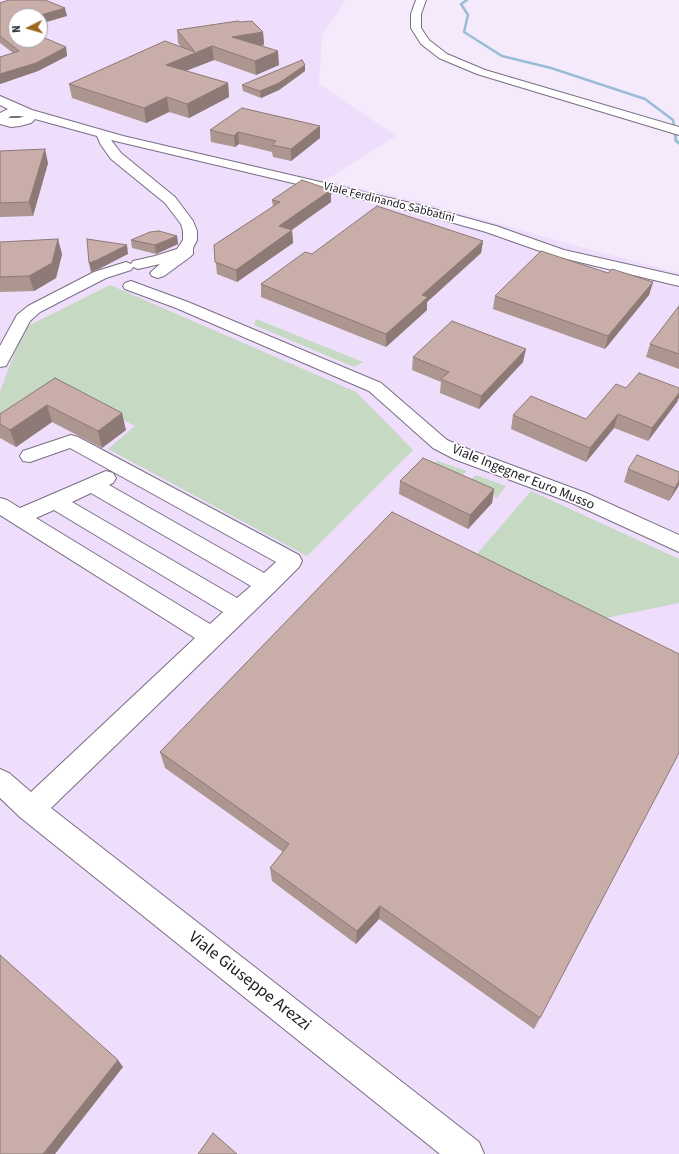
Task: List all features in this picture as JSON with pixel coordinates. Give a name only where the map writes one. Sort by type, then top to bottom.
[{"type":"street","points":[[421,0],[416,14],[416,28],[425,42],[443,56],[481,72],[679,131]]},
{"type":"street","points":[[5,115],[17,111],[27,112],[101,133],[107,145],[116,156],[170,200],[188,224],[190,240],[185,248],[129,275]]},
{"type":"street","points":[[5,115],[55,126],[101,133]]},
{"type":"street","name":"Viale Ferdinando Sabbatini","points":[[101,133],[414,208],[491,229],[559,254],[679,281]]},
{"type":"street","points":[[129,275],[144,285],[154,280],[158,275],[180,259],[185,254],[185,248]]},
{"type":"street","points":[[0,362],[23,319],[34,309],[83,284],[129,275],[155,267],[163,291],[182,305]]},
{"type":"street","points":[[129,275],[182,305]]},
{"type":"street","name":"Viale Ingegner Euro Musso","points":[[182,305],[375,387],[440,444],[461,454],[557,490],[679,544]]},
{"type":"street","points":[[30,456],[71,441],[291,561],[31,809]]},
{"type":"street","points":[[19,517],[125,470]]},
{"type":"street","points":[[92,484],[267,585]]},
{"type":"street","points":[[55,501],[240,611]]},
{"type":"street","points":[[0,505],[213,637]]},
{"type":"street","points":[[0,781],[31,809]]},
{"type":"street","points":[[0,792],[31,809]]},
{"type":"street","name":"Viale Giuseppe Arezzi","points":[[31,809],[467,1154]]},
{"type":"shaded area","points":[[0,0],[346,0],[322,35],[319,84],[396,136],[326,180],[421,202],[679,273],[679,1154],[0,1154]]},
{"type":"green space","points":[[110,285],[356,392],[413,450],[307,556],[108,449],[135,426],[61,387],[0,431],[0,392],[24,328]]},
{"type":"green space","points":[[256,319],[363,362],[354,367],[254,325]]},
{"type":"green space","points":[[438,461],[467,471],[457,480],[428,466]]},
{"type":"green space","points":[[476,475],[506,486],[497,498],[466,484]]},
{"type":"green space","points":[[531,491],[679,559],[679,603],[606,618],[477,554]]},
{"type":"building","points":[[9,0],[45,0],[65,8],[48,13],[48,8],[8,8],[8,42],[0,36],[0,3]]},
{"type":"building","points":[[238,21],[252,21],[263,32],[232,37],[278,51],[255,61],[212,46],[166,65],[228,83],[187,104],[167,97],[144,108],[69,84],[165,41],[195,52],[177,30]]},
{"type":"building","points":[[48,39],[66,47],[36,63],[0,74],[0,57],[19,51],[15,48],[48,48]]},
{"type":"building","points":[[302,60],[305,65],[279,83],[260,91],[242,85]]},
{"type":"building","points":[[242,108],[320,126],[291,149],[272,145],[276,141],[238,132],[234,136],[210,130]]},
{"type":"building","points":[[45,149],[29,202],[0,203],[0,151]]},
{"type":"building","points":[[302,180],[331,190],[279,226],[292,230],[236,270],[215,262],[214,245],[280,202],[272,200]]},
{"type":"building","points":[[377,206],[483,241],[422,295],[428,297],[386,334],[261,284],[305,252],[312,254]]},
{"type":"building","points":[[159,231],[177,236],[155,245],[131,240],[150,232]]},
{"type":"building","points":[[58,239],[52,263],[29,276],[0,277],[0,242]]},
{"type":"building","points":[[87,239],[127,245],[89,263]]},
{"type":"building","points":[[541,251],[608,273],[612,269],[653,282],[608,336],[495,296]]},
{"type":"building","points":[[679,306],[679,354],[650,344]]},
{"type":"building","points":[[452,321],[526,349],[481,396],[441,379],[449,372],[413,357]]},
{"type":"building","points":[[639,373],[679,388],[679,393],[652,428],[618,414],[590,448],[513,415],[531,396],[586,419],[616,384],[626,388]]},
{"type":"building","points":[[55,378],[122,413],[98,431],[47,405],[10,430],[0,424],[0,414]]},
{"type":"building","points":[[637,455],[679,472],[679,481],[675,488],[628,469]]},
{"type":"building","points":[[423,458],[494,489],[470,515],[400,481]]},
{"type":"building","points":[[392,512],[679,654],[679,753],[540,1018],[380,906],[357,931],[270,868],[289,844],[160,752]]},
{"type":"building","points":[[0,955],[118,1060],[43,1154],[0,1154]]},
{"type":"building","points":[[213,1133],[237,1154],[198,1154]]},
{"type":"waterway","points":[[467,0],[461,4],[468,15],[464,32],[502,56],[551,68],[645,99],[673,120],[675,133]]},
{"type":"waterway","points":[[675,132],[676,141],[679,143]]}]
